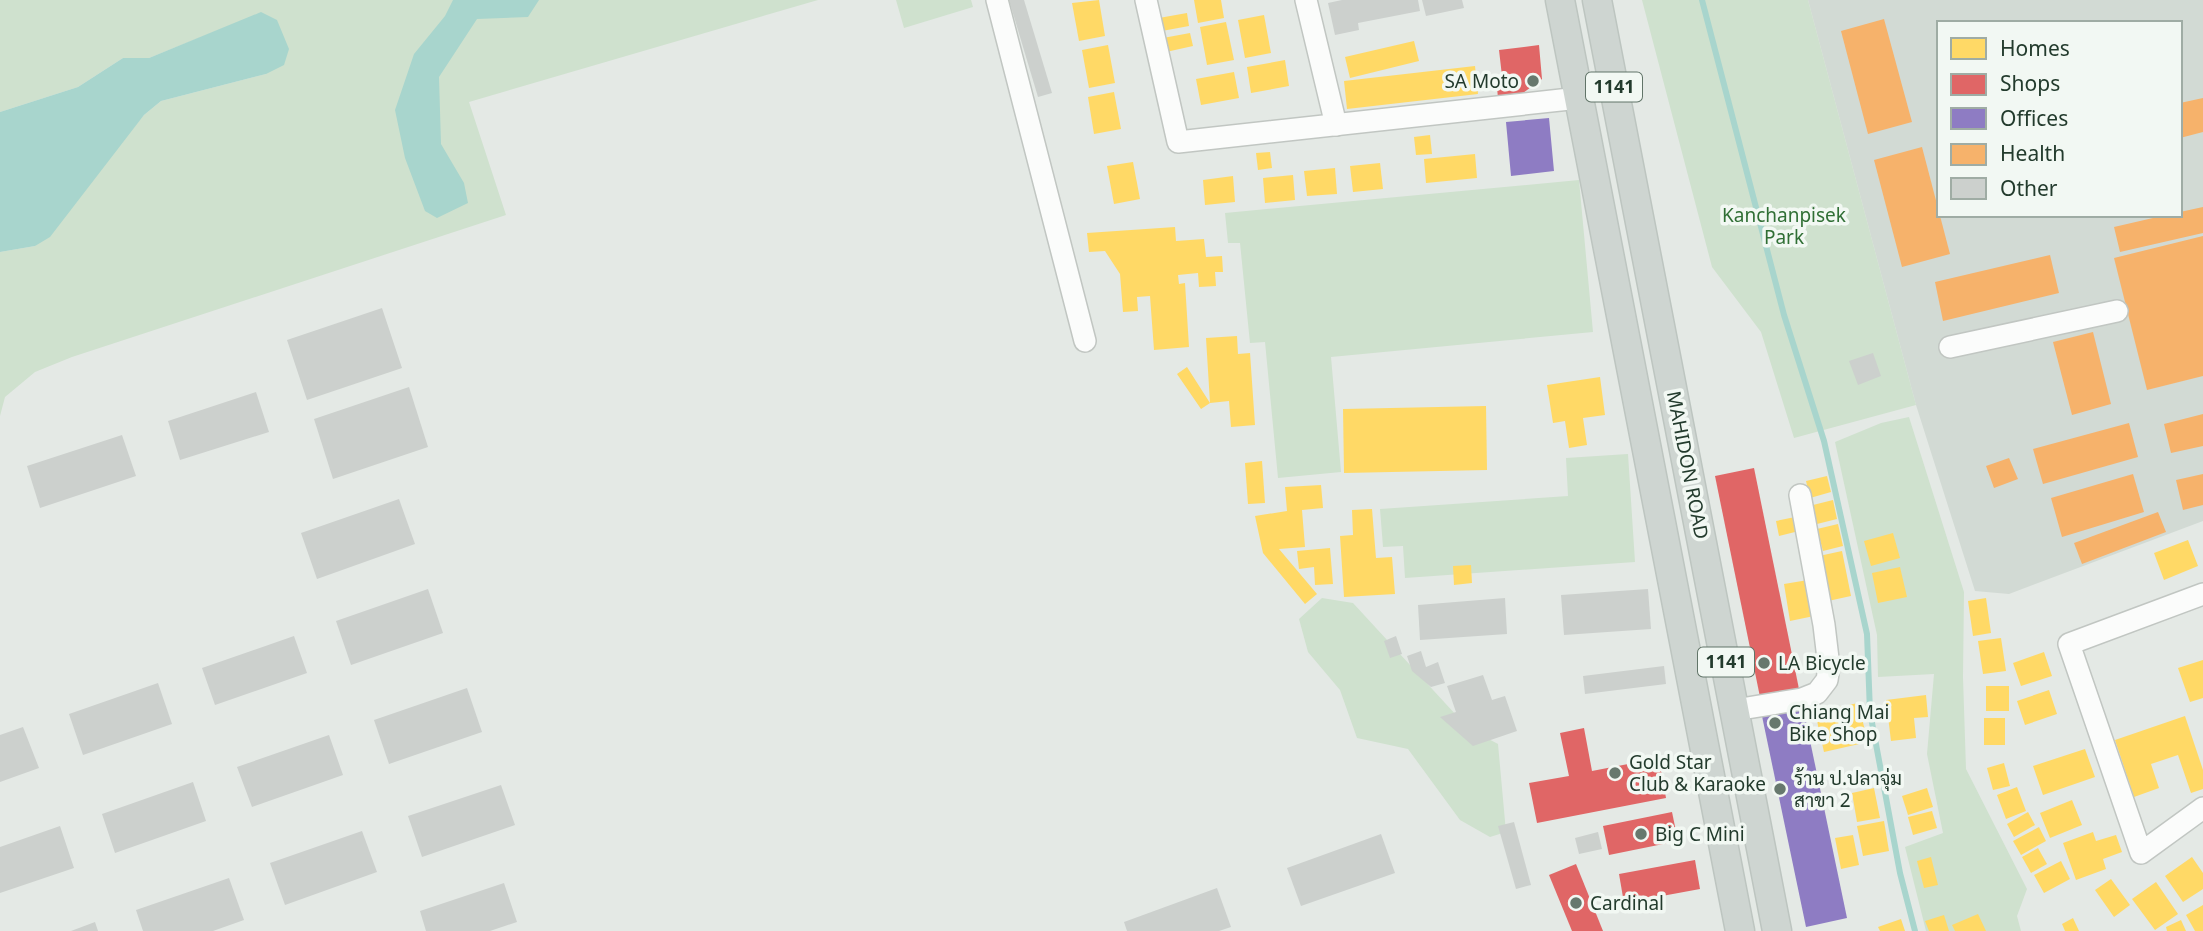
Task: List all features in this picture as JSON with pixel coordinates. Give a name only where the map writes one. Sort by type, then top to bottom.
[{"type":"main road","name":"MAHIDON ROAD","points":[[1560,0],[1740,931]]},
{"type":"main road","name":"MAHIDON ROAD","points":[[1597,0],[1777,931]]},
{"type":"main road","points":[[1641,416],[1678,410]]},
{"type":"street","points":[[997,0],[1085,341]]},
{"type":"street","points":[[1146,0],[1178,142],[1579,98]]},
{"type":"street","points":[[1306,0],[1336,125]]},
{"type":"street","points":[[1950,347],[2117,311]]},
{"type":"street","points":[[1735,710],[1802,699],[1817,693],[1827,680],[1829,667],[1824,625],[1800,495]]},
{"type":"street","points":[[2203,594],[2068,644],[2141,853],[2203,808]]},
{"type":"shaded area","points":[[1808,0],[2203,0],[2203,521],[2009,594],[1975,591],[1916,405]]},
{"type":"green space","points":[[0,0],[818,0],[469,102],[506,215],[72,357],[35,372],[5,397],[0,416],[0,252],[35,246],[144,115],[161,101],[266,74],[261,13],[149,58],[123,58],[78,87],[0,112]]},
{"type":"green space","points":[[896,0],[971,0],[973,7],[904,28]]},
{"type":"green space","name":"Kanchanpisek Park","points":[[1642,0],[1808,0],[1916,405],[1794,438],[1761,332],[1712,267]]},
{"type":"green space","points":[[1579,180],[1593,332],[1331,357],[1341,472],[1278,478],[1265,342],[1250,343],[1240,243],[1228,243],[1225,213]]},
{"type":"green space","points":[[1909,417],[1964,592],[1966,769],[2027,889],[2017,916],[2021,931],[1926,931],[1905,847],[1943,833],[1927,754],[1934,674],[1878,677],[1877,635],[1835,442],[1881,423]]},
{"type":"green space","points":[[1628,454],[1635,562],[1405,578],[1403,546],[1383,547],[1380,509],[1568,496],[1566,458]]},
{"type":"green space","points":[[1322,598],[1353,603],[1468,728],[1498,744],[1506,832],[1490,837],[1460,820],[1408,749],[1357,738],[1340,690],[1308,652],[1299,619]]},
{"type":"water","points":[[453,0],[539,0],[528,17],[477,19],[439,77],[441,144],[464,183],[468,203],[437,218],[425,211],[405,158],[395,110],[414,54],[445,16]]},
{"type":"water","points":[[261,12],[277,20],[289,49],[284,65],[266,74],[161,101],[144,115],[50,237],[35,246],[0,252],[0,112],[78,87],[123,58],[149,58]]},
{"type":"building: Homes","points":[[1099,0],[1105,36],[1079,41],[1072,3]]},
{"type":"building: Homes","points":[[1194,0],[1221,0],[1224,18],[1198,23]]},
{"type":"building: Homes","points":[[1187,13],[1189,26],[1162,31],[1159,18]]},
{"type":"building: Homes","points":[[1264,15],[1271,53],[1245,58],[1238,20]]},
{"type":"building: Homes","points":[[1226,22],[1234,60],[1207,65],[1200,27]]},
{"type":"building: Homes","points":[[1190,33],[1193,46],[1166,52],[1163,38]]},
{"type":"building: Homes","points":[[1414,41],[1419,61],[1350,78],[1345,57]]},
{"type":"building: Homes","points":[[1108,45],[1115,83],[1089,88],[1082,50]]},
{"type":"building: Homes","points":[[1285,60],[1289,86],[1251,93],[1247,67]]},
{"type":"building: Homes","points":[[1475,66],[1478,94],[1347,109],[1344,81]]},
{"type":"building: Homes","points":[[1234,72],[1239,98],[1201,105],[1196,79]]},
{"type":"building: Homes","points":[[1114,92],[1121,129],[1094,134],[1088,97]]},
{"type":"building: Homes","points":[[1430,135],[1432,154],[1416,155],[1414,137]]},
{"type":"building: Homes","points":[[1270,152],[1272,168],[1258,170],[1256,153]]},
{"type":"building: Homes","points":[[1475,154],[1477,178],[1426,183],[1424,159]]},
{"type":"building: Homes","points":[[1133,162],[1140,199],[1114,204],[1107,166]]},
{"type":"building: Homes","points":[[1380,163],[1383,189],[1353,192],[1350,166]]},
{"type":"building: Homes","points":[[1335,168],[1337,194],[1307,196],[1304,171]]},
{"type":"building: Homes","points":[[1293,175],[1295,200],[1265,203],[1263,178]]},
{"type":"building: Homes","points":[[1233,176],[1235,202],[1205,205],[1203,180]]},
{"type":"building: Homes","points":[[1175,227],[1176,241],[1204,239],[1206,257],[1222,256],[1223,272],[1215,272],[1216,286],[1199,287],[1198,273],[1178,275],[1179,284],[1185,283],[1189,347],[1154,350],[1150,296],[1137,297],[1138,311],[1123,312],[1120,274],[1105,251],[1089,252],[1087,233]]},
{"type":"building: Homes","points":[[1237,336],[1238,354],[1250,353],[1255,425],[1231,427],[1229,401],[1210,403],[1206,338]]},
{"type":"building: Homes","points":[[1187,367],[1210,403],[1201,409],[1177,374]]},
{"type":"building: Homes","points":[[1600,377],[1605,415],[1583,418],[1587,445],[1569,448],[1565,421],[1553,423],[1547,385]]},
{"type":"building: Homes","points":[[1486,406],[1487,470],[1344,473],[1343,409]]},
{"type":"building: Homes","points":[[1262,461],[1265,503],[1248,504],[1245,463]]},
{"type":"building: Homes","points":[[1827,476],[1831,492],[1810,498],[1806,481]]},
{"type":"building: Homes","points":[[1321,485],[1323,508],[1302,510],[1305,547],[1279,549],[1317,594],[1305,604],[1263,553],[1255,516],[1287,511],[1285,487]]},
{"type":"building: Homes","points":[[1833,500],[1837,519],[1817,524],[1813,505]]},
{"type":"building: Homes","points":[[1372,509],[1376,558],[1392,557],[1395,594],[1344,597],[1340,536],[1353,535],[1352,510]]},
{"type":"building: Homes","points":[[1800,516],[1803,530],[1779,536],[1776,521]]},
{"type":"building: Homes","points":[[1838,524],[1843,546],[1823,551],[1817,529]]},
{"type":"building: Homes","points":[[1893,533],[1900,558],[1871,566],[1864,541]]},
{"type":"building: Homes","points":[[2188,540],[2198,566],[2164,580],[2154,553]]},
{"type":"building: Homes","points":[[1330,548],[1333,584],[1315,585],[1314,567],[1299,569],[1297,551]]},
{"type":"building: Homes","points":[[1842,551],[1851,596],[1828,601],[1819,556]]},
{"type":"building: Homes","points":[[1471,565],[1472,583],[1454,585],[1453,566]]},
{"type":"building: Homes","points":[[1900,567],[1907,597],[1878,603],[1872,573]]},
{"type":"building: Homes","points":[[1808,580],[1814,616],[1790,621],[1784,584]]},
{"type":"building: Homes","points":[[1986,598],[1991,633],[1973,636],[1968,601]]},
{"type":"building: Homes","points":[[2001,638],[2006,671],[1983,674],[1978,641]]},
{"type":"building: Homes","points":[[2044,652],[2052,676],[2021,686],[2013,663]]},
{"type":"building: Homes","points":[[2203,660],[2203,698],[2190,702],[2178,668]]},
{"type":"building: Homes","points":[[1986,686],[2009,686],[2009,711],[1986,711]]},
{"type":"building: Homes","points":[[2049,690],[2057,714],[2025,725],[2017,701]]},
{"type":"building: Homes","points":[[1926,695],[1928,717],[1914,718],[1916,738],[1891,741],[1886,700]]},
{"type":"building: Homes","points":[[1858,703],[1868,742],[1824,752],[1815,712]]},
{"type":"building: Homes","points":[[2185,716],[2203,770],[2203,789],[2191,793],[2178,755],[2151,764],[2159,788],[2134,797],[2115,740]]},
{"type":"building: Homes","points":[[1984,718],[2005,718],[2005,745],[1984,745]]},
{"type":"building: Homes","points":[[2085,749],[2095,777],[2043,795],[2033,766]]},
{"type":"building: Homes","points":[[2004,763],[2010,786],[1993,790],[1987,768]]},
{"type":"building: Homes","points":[[2017,787],[2026,811],[2006,819],[1997,795]]},
{"type":"building: Homes","points":[[1874,788],[1880,818],[1857,822],[1852,793]]},
{"type":"building: Homes","points":[[1927,788],[1933,807],[1908,815],[1902,796]]},
{"type":"building: Homes","points":[[2072,800],[2082,825],[2050,838],[2040,813]]},
{"type":"building: Homes","points":[[1932,811],[1937,828],[1913,835],[1908,817]]},
{"type":"building: Homes","points":[[2028,812],[2035,825],[2014,837],[2007,824]]},
{"type":"building: Homes","points":[[1884,821],[1889,851],[1863,856],[1857,826]]},
{"type":"building: Homes","points":[[2039,827],[2046,841],[2021,855],[2013,841]]},
{"type":"building: Homes","points":[[2093,832],[2096,841],[2116,835],[2122,852],[2103,859],[2106,869],[2076,880],[2063,843]]},
{"type":"building: Homes","points":[[1853,835],[1859,865],[1841,869],[1835,838]]},
{"type":"building: Homes","points":[[2038,848],[2047,864],[2031,873],[2022,857]]},
{"type":"building: Homes","points":[[1931,857],[1938,885],[1924,888],[1917,861]]},
{"type":"building: Homes","points":[[2192,857],[2203,873],[2203,889],[2183,902],[2165,876]]},
{"type":"building: Homes","points":[[2061,861],[2070,879],[2044,893],[2034,875]]},
{"type":"building: Homes","points":[[2111,879],[2130,905],[2114,917],[2095,890]]},
{"type":"building: Homes","points":[[2156,882],[2178,914],[2155,930],[2132,899]]},
{"type":"building: Homes","points":[[2203,905],[2203,931],[2195,931],[2186,915]]},
{"type":"building: Homes","points":[[1978,914],[1986,931],[1955,931],[1952,925]]},
{"type":"building: Homes","points":[[1944,915],[1949,931],[1929,931],[1925,921]]},
{"type":"building: Homes","points":[[2073,918],[2079,931],[2065,931],[2062,924]]},
{"type":"building: Homes","points":[[1901,919],[1905,931],[1880,931],[1878,927]]},
{"type":"building: Homes","points":[[2181,920],[2186,931],[2167,931],[2166,927]]},
{"type":"building: Shops","points":[[1539,45],[1542,79],[1519,96],[1498,98],[1496,77],[1502,76],[1499,50]]},
{"type":"building: Shops","points":[[1754,468],[1799,689],[1760,697],[1715,476]]},
{"type":"building: Shops","name":"Gold Star Club & Karaoke","points":[[1584,728],[1592,771],[1659,758],[1666,798],[1537,823],[1529,783],[1569,776],[1560,733]]},
{"type":"building: Shops","name":"Big C Mini","points":[[1672,812],[1678,841],[1609,855],[1603,826]]},
{"type":"building: Shops","points":[[1695,860],[1700,889],[1624,903],[1619,874]]},
{"type":"building: Shops","name":"Cardinal","points":[[1576,864],[1603,931],[1572,931],[1549,875]]},
{"type":"building: Offices","points":[[1549,118],[1554,171],[1511,176],[1506,122]]},
{"type":"building: Offices","points":[[1803,707],[1847,918],[1806,927],[1762,716]]},
{"type":"building: Health","points":[[1884,19],[1912,122],[1868,134],[1841,31]]},
{"type":"building: Health","points":[[2203,98],[2203,132],[2182,137],[2182,103]]},
{"type":"building: Health","points":[[1922,147],[1937,204],[1937,217],[1940,217],[1950,254],[1902,267],[1874,160]]},
{"type":"building: Health","points":[[2203,207],[2203,233],[2120,252],[2114,227],[2157,217],[2182,217],[2182,212]]},
{"type":"building: Health","points":[[2203,236],[2203,376],[2147,390],[2114,258]]},
{"type":"building: Health","points":[[2050,255],[2059,293],[1943,321],[1935,282]]},
{"type":"building: Health","points":[[2093,332],[2111,404],[2072,415],[2053,342]]},
{"type":"building: Health","points":[[2203,414],[2203,446],[2171,453],[2164,424]]},
{"type":"building: Health","points":[[2129,423],[2138,457],[2043,484],[2033,449]]},
{"type":"building: Health","points":[[2009,458],[2018,479],[1994,488],[1986,466]]},
{"type":"building: Health","points":[[2133,474],[2144,512],[2062,537],[2051,498]]},
{"type":"building: Health","points":[[2203,474],[2203,505],[2183,510],[2176,480]]},
{"type":"building: Health","points":[[2158,512],[2166,532],[2082,564],[2074,543]]},
{"type":"building: Other","points":[[1009,0],[1024,0],[1052,93],[1038,97]]},
{"type":"building: Other","points":[[1342,0],[1418,0],[1420,11],[1358,23],[1359,30],[1335,35],[1328,3]]},
{"type":"building: Other","points":[[1422,0],[1462,0],[1464,8],[1426,16]]},
{"type":"building: Other","points":[[382,308],[402,368],[307,400],[287,340]]},
{"type":"building: Other","points":[[1873,353],[1881,376],[1858,385],[1849,361]]},
{"type":"building: Other","points":[[409,387],[428,447],[333,479],[314,419]]},
{"type":"building: Other","points":[[256,392],[269,432],[180,460],[168,421]]},
{"type":"building: Other","points":[[122,435],[136,476],[40,508],[27,466]]},
{"type":"building: Other","points":[[399,499],[415,544],[317,579],[301,533]]},
{"type":"building: Other","points":[[428,589],[443,633],[351,665],[336,621]]},
{"type":"building: Other","points":[[1648,589],[1651,629],[1564,635],[1561,595]]},
{"type":"building: Other","points":[[1505,598],[1507,634],[1420,640],[1418,605]]},
{"type":"building: Other","points":[[294,636],[307,673],[215,705],[202,668]]},
{"type":"building: Other","points":[[1396,636],[1402,654],[1390,658],[1384,641]]},
{"type":"building: Other","points":[[1421,651],[1426,667],[1438,662],[1445,683],[1431,687],[1412,671],[1407,656]]},
{"type":"building: Other","points":[[1664,666],[1666,684],[1585,694],[1583,676]]},
{"type":"building: Other","points":[[1483,675],[1492,700],[1505,696],[1517,731],[1473,746],[1440,717],[1456,712],[1447,686]]},
{"type":"building: Other","points":[[158,683],[172,724],[83,755],[69,714]]},
{"type":"building: Other","points":[[467,688],[482,732],[389,764],[374,720]]},
{"type":"building: Other","points":[[23,727],[39,768],[0,782],[0,735]]},
{"type":"building: Other","points":[[329,735],[343,775],[252,807],[237,767]]},
{"type":"building: Other","points":[[193,782],[206,821],[115,853],[102,814]]},
{"type":"building: Other","points":[[501,785],[515,825],[422,857],[408,816]]},
{"type":"building: Other","points":[[1514,822],[1531,885],[1516,889],[1498,826]]},
{"type":"building: Other","points":[[60,826],[74,868],[0,893],[0,847]]},
{"type":"building: Other","points":[[362,831],[377,872],[285,905],[270,863]]},
{"type":"building: Other","points":[[1598,832],[1602,849],[1579,854],[1575,838]]},
{"type":"building: Other","points":[[1381,834],[1395,873],[1301,906],[1287,868]]},
{"type":"building: Other","points":[[229,878],[244,920],[213,931],[143,931],[136,910]]},
{"type":"building: Other","points":[[504,883],[517,922],[490,931],[426,931],[420,911]]},
{"type":"building: Other","points":[[1217,888],[1231,927],[1219,931],[1127,931],[1124,922]]},
{"type":"building: Other","points":[[95,922],[98,931],[71,931]]},
{"type":"waterway","points":[[1702,0],[1784,315],[1824,441],[1867,634],[1870,712],[1900,873],[1915,931]]},
{"type":"place","name":"SA Moto","points":[[1533,81]]},
{"type":"place","name":"LA Bicycle","points":[[1764,663]]},
{"type":"place","name":"Chiang Mai Bike Shop","points":[[1775,723]]},
{"type":"place","name":"Gold Star Club & Karaoke","points":[[1615,773]]},
{"type":"place","name":"ร้าน ป.ปลาจุ่ม สาขา 2","points":[[1780,789]]},
{"type":"place","name":"Big C Mini","points":[[1641,834]]},
{"type":"place","name":"Cardinal","points":[[1576,903]]}]
